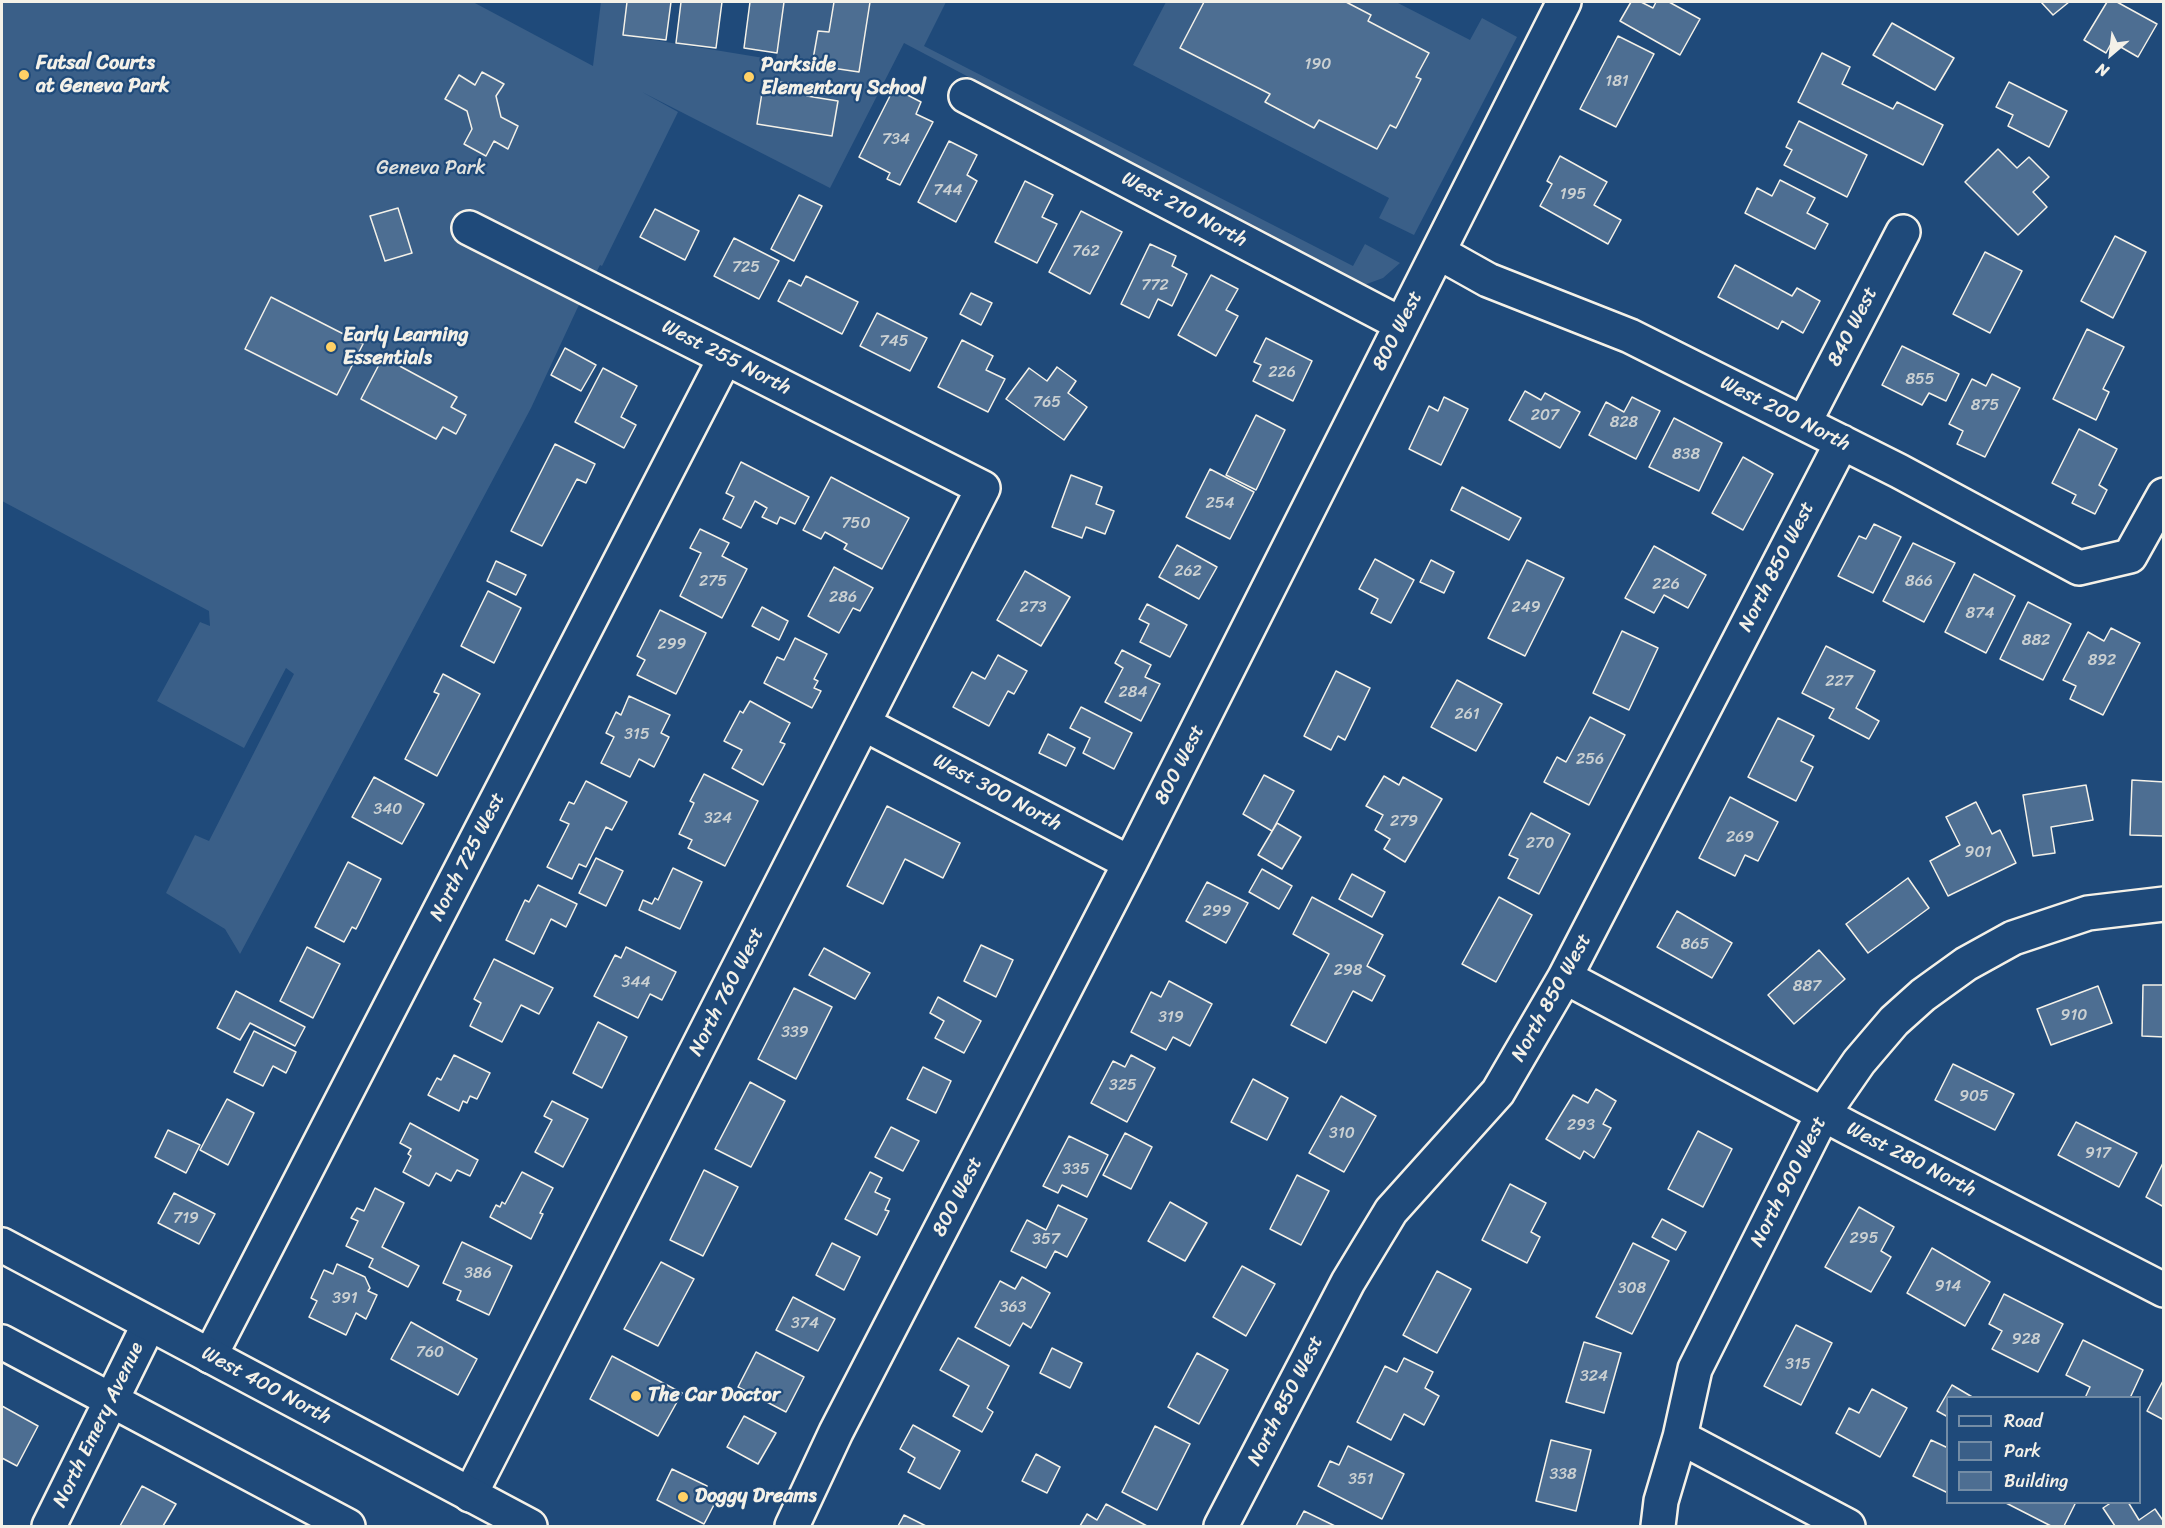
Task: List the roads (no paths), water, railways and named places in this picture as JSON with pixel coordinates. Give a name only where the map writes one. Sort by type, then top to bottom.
[{"type":"street","name":"800 West","points":[[792,1527],[842,1422],[1130,863],[1564,2]]},
{"type":"street","name":"West 210 North","points":[[966,96],[1401,324]]},
{"type":"street","name":"West 255 North","points":[[469,228],[983,488]]},
{"type":"street","name":"840 West","points":[[1804,423],[1903,232]]},
{"type":"street","name":"West 200 North","points":[[1438,252],[1488,280],[1630,336],[1842,442],[2079,568],[2130,556],[2163,495]]},
{"type":"street","name":"North 725 West","points":[[210,1356],[725,358]]},
{"type":"street","name":"North 850 West","points":[[1221,1527],[1348,1281],[1391,1211],[1498,1092],[1565,977],[1842,442]]},
{"type":"street","name":"North 760 West","points":[[470,1495],[983,488]]},
{"type":"street","name":"West 300 North","points":[[864,724],[1130,863]]},
{"type":"street","name":"North 900 West","points":[[1658,1527],[1661,1501],[1680,1437],[1695,1369],[1823,1114],[1859,1062],[1894,1021],[1923,995],[1966,963],[2013,938],[2044,926],[2088,914],[2163,904]]},
{"type":"street","name":"West 280 North","points":[[1565,977],[2163,1290]]},
{"type":"street","name":"West 400 North","points":[[2,1245],[530,1527]]},
{"type":"street","name":"North Emery Avenue","points":[[49,1527],[149,1324]]},
{"type":"street","points":[[2,1342],[348,1527]]},
{"type":"street","points":[[1680,1437],[1848,1527]]},
{"type":"place","name":"Futsal Courts at Geneva Park","points":[[24,75]]},
{"type":"place","name":"Parkside Elementary School","points":[[749,77]]},
{"type":"place","name":"Early Learning Essentials","points":[[331,347]]},
{"type":"place","name":"The Car Doctor","points":[[636,1396]]},
{"type":"place","name":"Doggy Dreams","points":[[683,1497]]},
{"type":"park label","name":"Geneva Park","points":[[431,169]]}]
